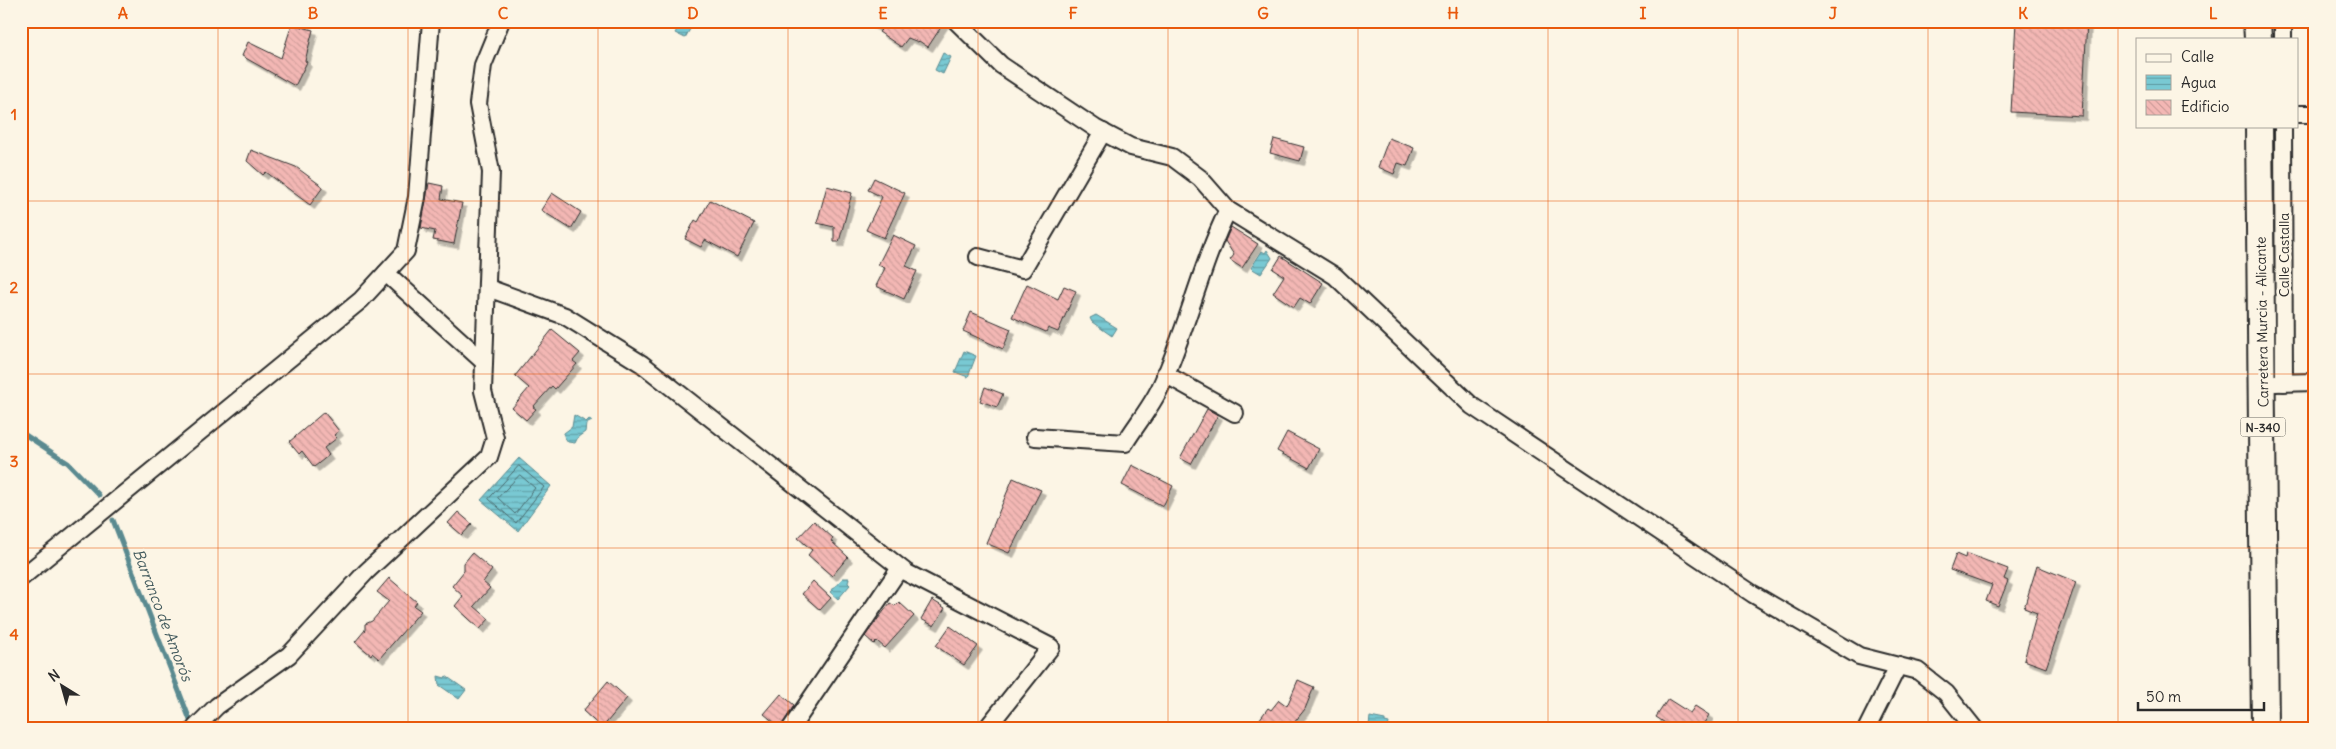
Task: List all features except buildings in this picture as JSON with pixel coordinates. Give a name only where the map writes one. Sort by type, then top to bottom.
[{"type":"highway","points":[[2258,21],[2258,38]]},
{"type":"highway","name":"Carretera Murcia - Alicante","points":[[2259,128],[2273,383],[2265,728]]},
{"type":"street","points":[[21,578],[361,300],[406,252],[417,198],[431,21]]},
{"type":"street","points":[[195,728],[217,706],[289,655],[366,572],[489,457],[494,438],[483,391],[491,172],[478,104],[483,65],[501,21]]},
{"type":"street","points":[[956,21],[1001,65],[1103,132],[1131,147],[1172,157],[1200,178],[1228,210],[1335,276],[1480,411],[1753,594],[1859,656],[1918,670],[1939,688],[1974,728]]},
{"type":"street","points":[[2283,21],[2283,38]]},
{"type":"street","points":[[2298,114],[2315,114]]},
{"type":"street","name":"Calle Castalla","points":[[2273,383],[2283,128]]},
{"type":"street","points":[[978,257],[1023,269],[1103,132]]},
{"type":"street","points":[[1035,437],[1125,443],[1159,390],[1186,323],[1215,236],[1228,210]]},
{"type":"street","points":[[386,273],[484,362]]},
{"type":"street","points":[[488,288],[565,316],[642,364],[900,568],[1051,647],[987,728]]},
{"type":"street","points":[[1165,374],[1235,413]]},
{"type":"street","points":[[2273,383],[2315,382]]},
{"type":"street","points":[[791,728],[900,568]]},
{"type":"street","points":[[1867,728],[1898,666]]},
{"type":"water","points":[[682,21],[694,22],[685,38],[675,33]]},
{"type":"water","points":[[943,53],[951,57],[943,74],[935,70]]},
{"type":"water","points":[[1267,250],[1272,258],[1261,274],[1251,268],[1262,251],[1265,253]]},
{"type":"water","points":[[1096,315],[1117,328],[1112,336],[1092,322],[1090,318]]},
{"type":"water","points":[[964,351],[976,356],[968,377],[955,372]]},
{"type":"water","points":[[574,415],[586,422],[589,419],[592,421],[586,424],[585,432],[578,437],[575,443],[568,442],[564,436],[564,433],[572,427]]},
{"type":"water","points":[[519,458],[551,486],[518,531],[481,500]]},
{"type":"water","points":[[843,578],[849,578],[848,583],[850,585],[838,599],[830,592]]},
{"type":"water","points":[[438,676],[445,678],[446,676],[466,690],[459,699],[439,685]]},
{"type":"water","points":[[1370,717],[1385,720],[1385,722],[1389,723],[1388,728],[1369,726]]},
{"type":"waterway","name":"Barranco de Amorós","points":[[21,432],[68,463],[99,495]]},
{"type":"waterway","name":"Barranco de Amorós","points":[[113,520],[190,720]]}]
